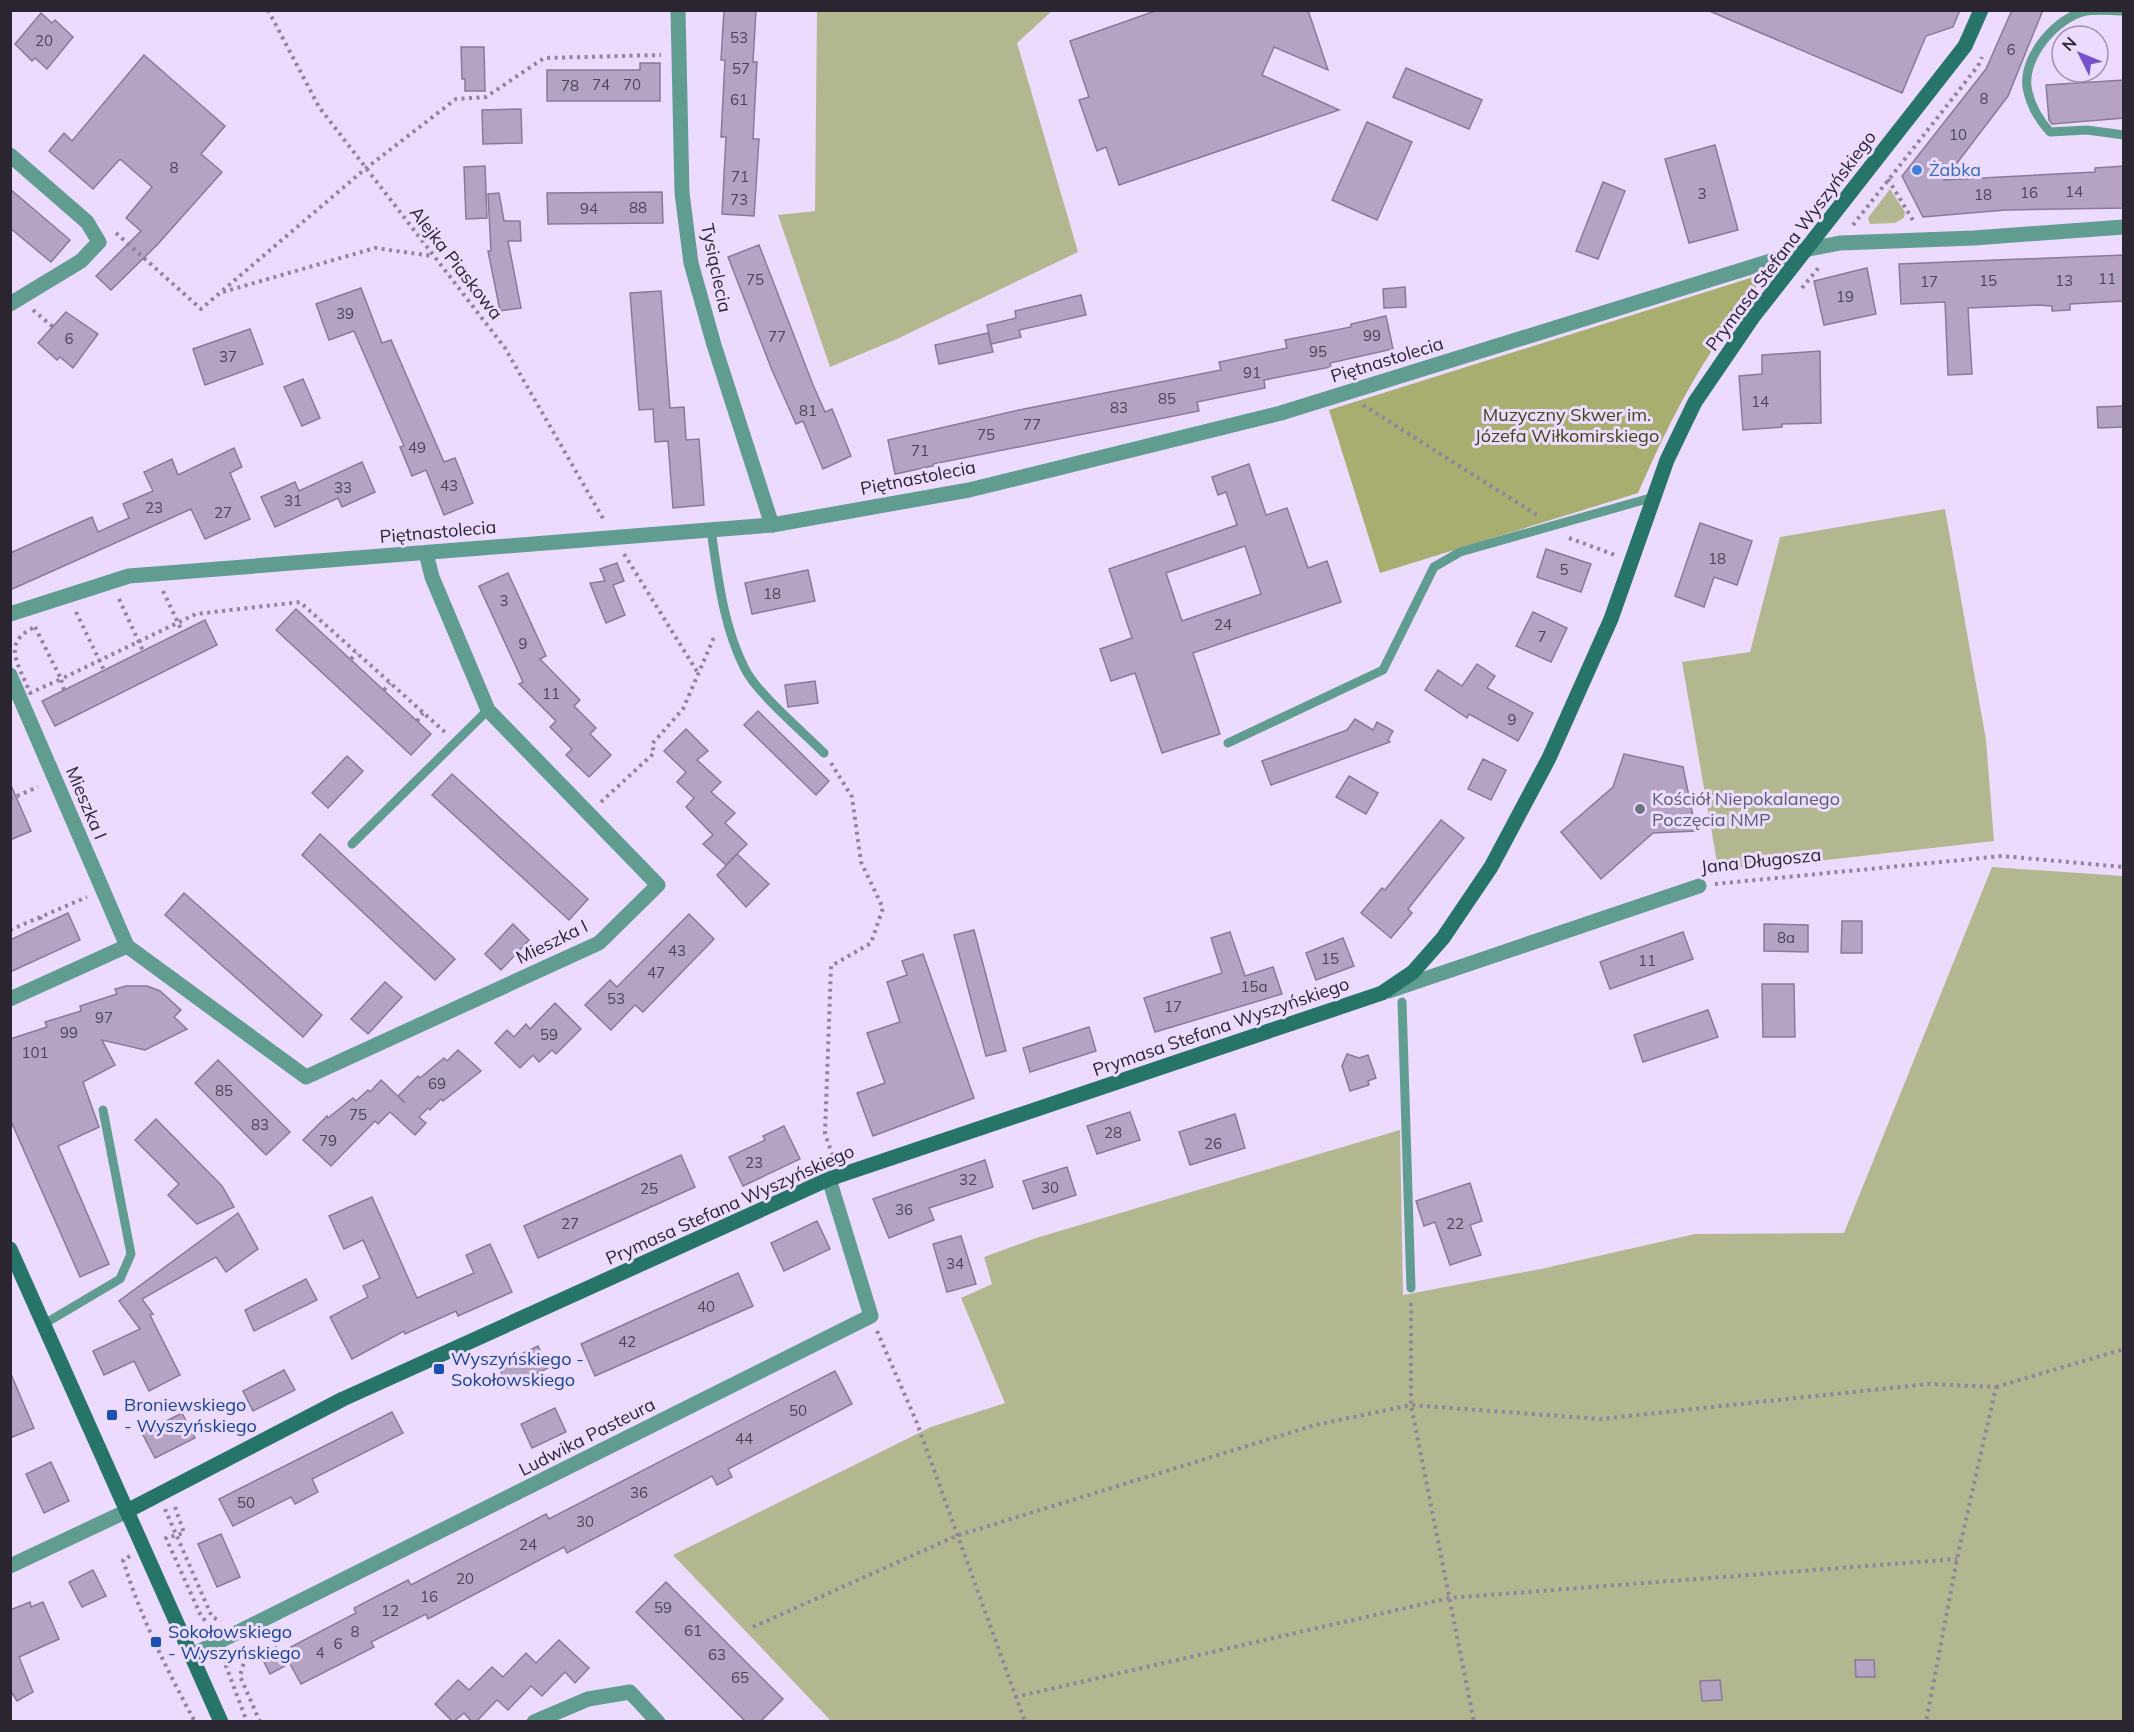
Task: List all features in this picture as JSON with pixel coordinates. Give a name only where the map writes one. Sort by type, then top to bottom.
[{"type":"street","name":"Tysiąclecia","points":[[678,10],[682,193],[691,263],[714,345],[772,525]]},
{"type":"street","name":"Prymasa Stefana Wyszyńskiego","points":[[10,1566],[158,1496],[342,1400],[835,1177],[1382,993],[1413,972],[1443,938],[1491,867],[1549,758],[1611,619],[1667,460],[1695,402],[1753,317],[1809,249],[1965,46],[1981,10]]},
{"type":"street","points":[[10,155],[87,222],[99,242],[81,261],[15,301]]},
{"type":"street","name":"Piętnastolecia","points":[[10,614],[129,576],[772,525],[969,490],[1281,413],[1809,249],[1840,243],[1974,238],[2124,227]]},
{"type":"street","name":"Mieszka I","points":[[10,675],[127,945],[306,1077],[599,943],[658,885],[488,710],[432,577],[426,553]]},
{"type":"street","name":"Jana Długosza","points":[[1382,993],[1699,886]]},
{"type":"street","points":[[10,999],[127,945]]},
{"type":"street","points":[[835,1177],[871,1316]]},
{"type":"street","points":[[10,1249],[14,1266],[44,1324],[220,1722]]},
{"type":"street","name":"Ludwika Pasteura","points":[[192,1655],[871,1316]]},
{"type":"street","points":[[534,1722],[588,1700],[630,1692],[658,1722]]},
{"type":"lane","points":[[2124,11],[2086,11],[2064,20],[2049,34],[2035,56],[2027,86],[2036,116],[2050,132],[2088,130],[2124,135]]},
{"type":"lane","points":[[1228,743],[1383,670],[1434,567],[1460,552],[1654,497]]},
{"type":"lane","points":[[711,530],[725,613],[745,670],[780,710],[824,753]]},
{"type":"lane","points":[[352,844],[488,710]]},
{"type":"lane","points":[[1402,1002],[1411,1288]]},
{"type":"lane","points":[[44,1324],[120,1280],[131,1254],[103,1110]]},
{"type":"path","name":"Alejka Piaskowa","points":[[268,10],[318,107],[505,348],[614,538],[698,673]]},
{"type":"path","points":[[1794,297],[1840,243],[1978,66],[1986,47]]},
{"type":"path","points":[[99,242],[113,230],[201,309],[364,169],[456,99],[486,97],[544,58],[679,54]]},
{"type":"path","points":[[1888,179],[1916,226],[1907,227]]},
{"type":"path","points":[[1860,216],[1862,221]]},
{"type":"path","points":[[219,293],[375,248],[433,256]]},
{"type":"path","points":[[15,301],[53,327]]},
{"type":"path","points":[[1345,394],[1540,516],[1555,533],[1631,562]]},
{"type":"path","points":[[152,591],[171,587]]},
{"type":"path","points":[[162,589],[182,631]]},
{"type":"path","points":[[108,602],[126,597]]},
{"type":"path","points":[[118,599],[143,651]]},
{"type":"path","points":[[42,624],[20,634],[15,640],[13,649],[30,693],[196,614],[300,602],[450,737]]},
{"type":"path","points":[[67,615],[87,608]]},
{"type":"path","points":[[76,612],[104,670]]},
{"type":"path","points":[[590,813],[654,753],[652,744],[683,709],[725,613]]},
{"type":"path","points":[[319,631],[325,624]]},
{"type":"path","points":[[35,627],[61,679],[64,690]]},
{"type":"path","points":[[351,660],[357,653]]},
{"type":"path","points":[[384,690],[390,683]]},
{"type":"path","points":[[417,721],[423,713]]},
{"type":"path","points":[[824,753],[852,797],[861,862],[883,908],[871,943],[831,966],[825,1134],[835,1177]]},
{"type":"path","name":"Jana Długosza","points":[[1699,886],[2002,856],[2124,867]]},
{"type":"path","points":[[10,930],[95,893]]},
{"type":"path","points":[[40,917],[43,925]]},
{"type":"path","points":[[1411,1288],[1411,1405],[1474,1722]]},
{"type":"path","points":[[871,1316],[916,1423],[1025,1722]]},
{"type":"path","points":[[753,1627],[956,1536],[1315,1425],[1411,1405],[1600,1419],[1928,1384],[1996,1387],[2124,1349]]},
{"type":"path","points":[[1926,1722],[1957,1559],[1996,1387]]},
{"type":"path","points":[[158,1496],[212,1617],[231,1625],[244,1662],[240,1676],[260,1722]]},
{"type":"path","points":[[180,1498],[174,1510],[184,1533],[166,1538],[201,1616],[212,1629],[247,1722]]},
{"type":"path","points":[[1015,1697],[1449,1598],[1957,1559]]},
{"type":"path","points":[[123,1560],[133,1591],[174,1684],[195,1722]]},
{"type":"green space","points":[[817,11],[1052,11],[1017,43],[1078,252],[897,339],[830,367],[778,215],[815,211]]},
{"type":"green space","points":[[1890,189],[1905,212],[1904,218],[1895,223],[1870,224],[1868,218]]},
{"type":"green space","name":"Muzyczny Skwer im. Józefa Wiłkomirskiego","points":[[1760,275],[1752,297],[1713,349],[1692,383],[1663,437],[1638,493],[1380,573],[1329,410]]},
{"type":"green space","points":[[1945,509],[1986,740],[1994,841],[1764,867],[1718,868],[1682,662],[1750,652],[1780,537]]},
{"type":"green space","points":[[1992,867],[2123,876],[2123,1721],[831,1721],[673,1555],[931,1427],[1005,1403],[961,1298],[992,1284],[984,1257],[1036,1238],[1400,1130],[1403,1295],[1541,1269],[1695,1234],[1844,1233]]},
{"type":"building","points":[[724,10],[756,10],[753,62],[757,62],[753,139],[759,139],[754,216],[722,214],[726,137],[721,137],[725,60],[721,60]]},
{"type":"building","points":[[1158,10],[1308,10],[1328,70],[1274,47],[1262,75],[1339,110],[1119,185],[1106,147],[1097,151],[1079,100],[1089,97],[1070,41]]},
{"type":"building","points":[[1707,10],[1960,10],[1953,27],[1926,36],[1902,93]]},
{"type":"building","points":[[2012,10],[2043,10],[2008,96],[1944,180],[2095,172],[2095,168],[2124,166],[2124,208],[2006,210],[1923,217],[1902,176],[1986,69]]},
{"type":"building","points":[[41,13],[52,23],[55,20],[73,37],[47,69],[35,58],[32,61],[15,44]]},
{"type":"building","points":[[461,47],[484,47],[485,91],[465,91],[465,79],[462,79]]},
{"type":"building","points":[[144,55],[225,126],[201,154],[222,172],[157,245],[111,290],[96,276],[141,231],[126,218],[152,187],[120,159],[93,189],[49,151],[64,133],[72,141]]},
{"type":"building","points":[[640,63],[660,63],[660,101],[547,101],[547,70],[640,70]]},
{"type":"building","points":[[1406,68],[1482,100],[1469,129],[1393,97]]},
{"type":"building","points":[[2124,80],[2124,118],[2052,124],[2049,120],[2046,85],[2110,84],[2110,81]]},
{"type":"building","points":[[521,109],[522,143],[483,144],[482,110]]},
{"type":"building","points":[[1367,122],[1412,142],[1377,220],[1332,200]]},
{"type":"building","points":[[1715,145],[1738,230],[1689,243],[1665,159]]},
{"type":"building","points":[[485,166],[487,218],[466,219],[464,167]]},
{"type":"building","points":[[1603,182],[1625,191],[1598,259],[1576,251]]},
{"type":"building","points":[[10,189],[70,240],[51,262],[10,228]]},
{"type":"building","points":[[662,192],[663,223],[548,224],[547,193]]},
{"type":"building","points":[[499,193],[504,221],[520,221],[521,241],[508,241],[521,308],[500,311],[488,251],[491,251],[488,194]]},
{"type":"building","points":[[759,245],[813,385],[825,412],[832,409],[851,456],[823,469],[803,421],[796,424],[772,370],[728,257]]},
{"type":"building","points":[[2124,255],[2124,301],[2070,304],[2070,310],[2052,311],[2052,306],[2038,305],[1968,308],[1972,374],[1948,375],[1945,302],[1901,304],[1899,264]]},
{"type":"building","points":[[1867,268],[1876,314],[1824,325],[1814,281]]},
{"type":"building","points":[[1405,287],[1406,307],[1384,308],[1383,289]]},
{"type":"building","points":[[361,288],[382,343],[391,340],[444,462],[455,458],[473,503],[444,515],[426,470],[412,476],[400,447],[404,446],[354,331],[329,340],[316,304]]},
{"type":"building","points":[[661,291],[670,408],[684,407],[686,440],[699,439],[704,505],[673,508],[668,441],[655,442],[653,409],[639,410],[630,293]]},
{"type":"building","points":[[1081,295],[1086,315],[1019,330],[1021,337],[991,344],[987,325],[1016,318],[1015,311]]},
{"type":"building","points":[[66,312],[98,334],[73,368],[60,357],[57,360],[38,343]]},
{"type":"building","points":[[1386,316],[1393,349],[1330,363],[1331,367],[1264,380],[1265,388],[1197,402],[1199,411],[933,464],[933,466],[895,474],[888,440],[1019,410],[1221,370],[1219,362],[1287,348],[1285,340],[1351,327],[1351,324]]},
{"type":"building","points":[[250,329],[263,364],[205,385],[193,349]]},
{"type":"building","points":[[988,333],[993,352],[939,364],[935,345]]},
{"type":"building","points":[[1820,351],[1821,423],[1782,424],[1782,427],[1743,430],[1739,376],[1762,374],[1762,355]]},
{"type":"building","points":[[303,379],[320,418],[302,426],[284,387]]},
{"type":"building","points":[[2124,406],[2124,427],[2098,428],[2097,407]]},
{"type":"building","points":[[234,448],[242,467],[230,473],[250,519],[205,539],[191,509],[10,590],[10,553],[92,517],[98,532],[129,518],[123,504],[153,491],[144,472],[172,459],[178,475]]},
{"type":"building","points":[[362,462],[375,492],[342,507],[338,498],[275,527],[261,497],[295,482],[299,491]]},
{"type":"building","points":[[1249,464],[1266,515],[1287,508],[1308,568],[1327,561],[1341,602],[1193,653],[1220,734],[1162,753],[1135,673],[1111,681],[1100,649],[1132,638],[1109,569],[1237,525],[1226,492],[1218,495],[1212,477]],"holes":[[[1245,546],[1261,594],[1182,621],[1166,573]]]},
{"type":"building","points":[[1700,523],[1752,541],[1737,585],[1714,577],[1704,607],[1675,596]]},
{"type":"building","points":[[1546,549],[1591,564],[1581,592],[1537,577]]},
{"type":"building","points":[[617,563],[624,581],[613,585],[625,615],[606,623],[590,583],[605,581],[600,569]]},
{"type":"building","points":[[808,570],[815,601],[752,614],[745,583]]},
{"type":"building","points":[[508,573],[546,656],[540,659],[580,700],[574,706],[596,728],[590,734],[611,755],[589,777],[566,755],[572,749],[550,727],[556,721],[519,684],[523,682],[479,586]]},
{"type":"building","points":[[296,609],[431,734],[411,755],[276,630]]},
{"type":"building","points":[[1533,612],[1567,628],[1551,662],[1516,646]]},
{"type":"building","points":[[205,620],[217,645],[55,726],[42,701]]},
{"type":"building","points":[[1477,664],[1495,676],[1487,688],[1533,713],[1518,741],[1469,714],[1467,718],[1425,690],[1438,670],[1462,686]]},
{"type":"building","points":[[815,681],[818,703],[788,707],[785,685]]},
{"type":"building","points":[[758,711],[829,781],[816,795],[744,725]]},
{"type":"building","points":[[1355,719],[1373,730],[1377,722],[1393,731],[1388,740],[1390,742],[1271,785],[1262,761],[1347,730]]},
{"type":"building","points":[[686,729],[708,751],[697,760],[721,782],[711,792],[735,813],[725,823],[747,844],[726,865],[703,844],[713,835],[686,807],[694,798],[677,782],[686,772],[664,751]]},
{"type":"building","name":"Kościół Niepokalanego Poczęcia NMP","points":[[1624,754],[1683,767],[1696,831],[1653,833],[1601,879],[1561,832],[1613,787]]},
{"type":"building","points":[[347,756],[363,771],[328,808],[312,793]]},
{"type":"building","points":[[1483,759],[1506,770],[1491,800],[1468,789]]},
{"type":"building","points":[[452,774],[588,899],[569,920],[432,795]]},
{"type":"building","points":[[1349,776],[1378,793],[1366,814],[1336,797]]},
{"type":"building","points":[[10,783],[31,831],[10,840]]},
{"type":"building","points":[[1441,820],[1464,838],[1408,909],[1412,913],[1391,938],[1361,913],[1382,888],[1385,890]]},
{"type":"building","points":[[320,834],[455,959],[435,980],[302,855]]},
{"type":"building","points":[[737,854],[769,884],[746,907],[717,875]]},
{"type":"building","points":[[184,893],[322,1015],[303,1037],[165,915]]},
{"type":"building","points":[[68,913],[80,940],[10,972],[10,940]]},
{"type":"building","points":[[689,914],[714,939],[643,1012],[635,1005],[611,1030],[585,1005],[610,980],[617,987]]},
{"type":"building","points":[[1842,921],[1862,921],[1862,953],[1841,953]]},
{"type":"building","points":[[513,924],[529,940],[501,970],[485,954]]},
{"type":"building","points":[[1764,924],[1808,925],[1808,952],[1764,951]]},
{"type":"building","points":[[974,930],[1006,1051],[986,1056],[954,935]]},
{"type":"building","points":[[1230,932],[1245,976],[1273,967],[1282,994],[1155,1032],[1144,998],[1222,973],[1211,938]]},
{"type":"building","points":[[1683,932],[1693,959],[1610,989],[1600,962]]},
{"type":"building","points":[[1343,938],[1354,966],[1316,980],[1306,953]]},
{"type":"building","points":[[923,954],[974,1098],[873,1136],[857,1093],[885,1083],[867,1033],[900,1022],[887,982],[907,975],[902,961]]},
{"type":"building","points":[[385,982],[402,997],[368,1034],[351,1019]]},
{"type":"building","points":[[1762,984],[1794,984],[1795,1037],[1763,1037]]},
{"type":"building","points":[[126,986],[147,986],[160,991],[181,1010],[174,1017],[187,1029],[145,1050],[102,1040],[115,1065],[83,1082],[99,1127],[58,1146],[109,1264],[80,1277],[10,1119],[10,1039],[47,1027],[45,1022],[81,1011],[80,1006],[117,994],[115,989]]},
{"type":"building","points":[[555,1003],[581,1029],[556,1054],[552,1050],[539,1062],[533,1055],[520,1068],[495,1043],[507,1030],[514,1037],[526,1024],[530,1029]]},
{"type":"building","points":[[1708,1010],[1718,1037],[1643,1062],[1634,1035]]},
{"type":"building","points":[[1089,1027],[1096,1051],[1030,1072],[1023,1048]]},
{"type":"building","points":[[458,1050],[481,1071],[443,1101],[441,1099],[430,1110],[428,1108],[419,1117],[426,1123],[415,1135],[390,1112],[378,1124],[375,1121],[331,1166],[303,1140],[327,1116],[328,1118],[353,1098],[356,1101],[368,1090],[370,1092],[381,1080],[405,1103],[398,1096],[418,1076],[420,1078],[444,1058],[447,1061]]},
{"type":"building","points":[[1347,1054],[1359,1058],[1368,1055],[1376,1078],[1368,1081],[1369,1085],[1350,1091],[1342,1066]]},
{"type":"building","points":[[218,1060],[290,1132],[266,1155],[195,1083]]},
{"type":"building","points":[[1130,1112],[1140,1140],[1097,1154],[1087,1126]]},
{"type":"building","points":[[1235,1114],[1245,1148],[1190,1165],[1179,1132]]},
{"type":"building","points":[[156,1119],[222,1186],[234,1207],[197,1224],[168,1195],[179,1184],[135,1140]]},
{"type":"building","points":[[784,1126],[800,1159],[743,1186],[729,1157],[765,1140],[763,1136]]},
{"type":"building","points":[[681,1155],[695,1187],[538,1258],[524,1226]]},
{"type":"building","points":[[985,1160],[993,1187],[929,1208],[934,1220],[889,1238],[873,1199]]},
{"type":"building","points":[[1067,1167],[1076,1195],[1033,1209],[1023,1181]]},
{"type":"building","points":[[1470,1183],[1482,1221],[1470,1225],[1481,1255],[1450,1265],[1435,1222],[1424,1226],[1416,1201]]},
{"type":"building","points":[[372,1197],[417,1298],[474,1273],[466,1255],[490,1244],[512,1292],[458,1316],[456,1311],[405,1334],[404,1331],[352,1359],[330,1317],[368,1297],[363,1286],[380,1278],[363,1240],[344,1249],[329,1216]]},
{"type":"building","points":[[238,1213],[258,1249],[226,1272],[216,1257],[142,1299],[153,1314],[150,1315],[180,1375],[149,1391],[134,1361],[104,1375],[93,1351],[140,1329],[119,1301]]},
{"type":"building","points":[[817,1221],[830,1249],[784,1271],[771,1243]]},
{"type":"building","points":[[961,1236],[976,1284],[947,1292],[933,1244]]},
{"type":"building","points":[[738,1273],[753,1306],[595,1376],[581,1344]]},
{"type":"building","points":[[306,1279],[317,1300],[254,1331],[245,1310]]},
{"type":"building","points":[[538,1346],[548,1368],[508,1388],[498,1365]]},
{"type":"building","points":[[284,1370],[295,1390],[253,1411],[243,1391]]},
{"type":"building","points":[[835,1371],[852,1404],[728,1469],[732,1477],[717,1485],[712,1476],[567,1553],[564,1547],[428,1619],[426,1614],[371,1642],[374,1647],[301,1684],[283,1651],[356,1613],[354,1608],[408,1580],[411,1585],[546,1514],[549,1519]]},
{"type":"building","points":[[10,1372],[34,1428],[10,1438]]},
{"type":"building","points":[[555,1408],[566,1432],[532,1448],[521,1424]]},
{"type":"building","points":[[392,1412],[403,1433],[312,1479],[318,1492],[295,1504],[291,1497],[233,1526],[219,1499]]},
{"type":"building","points":[[182,1413],[195,1438],[155,1458],[142,1433]]},
{"type":"building","points":[[51,1462],[69,1501],[44,1513],[26,1474]]},
{"type":"building","points":[[221,1534],[240,1577],[217,1587],[198,1544]]},
{"type":"building","points":[[93,1570],[106,1596],[82,1607],[69,1582]]},
{"type":"building","points":[[666,1582],[783,1699],[760,1722],[746,1722],[636,1612]]},
{"type":"building","points":[[30,1602],[31,1607],[43,1602],[59,1639],[19,1657],[33,1692],[17,1701],[10,1690],[10,1610]]},
{"type":"building","points":[[559,1640],[589,1668],[575,1683],[565,1672],[542,1696],[531,1686],[508,1710],[497,1700],[476,1722],[472,1722],[464,1713],[453,1722],[435,1704],[458,1680],[469,1690],[492,1667],[503,1677],[526,1653],[536,1663]]},
{"type":"building","points":[[276,1647],[285,1666],[270,1674],[260,1654]]},
{"type":"building","points":[[1855,1660],[1874,1660],[1875,1677],[1856,1677]]},
{"type":"building","points":[[1720,1680],[1722,1700],[1702,1701],[1700,1681]]},
{"type":"place","name":"Żabka","points":[[1917,170]]},
{"type":"place","name":"Kościół Niepokalanego Poczęcia NMP","points":[[1640,809]]},
{"type":"place","name":"Wyszyńskiego - Sokołowskiego","points":[[439,1369]]},
{"type":"place","name":"Broniewskiego - Wyszyńskiego","points":[[112,1415]]},
{"type":"place","name":"Sokołowskiego - Wyszyńskiego","points":[[156,1642]]}]
